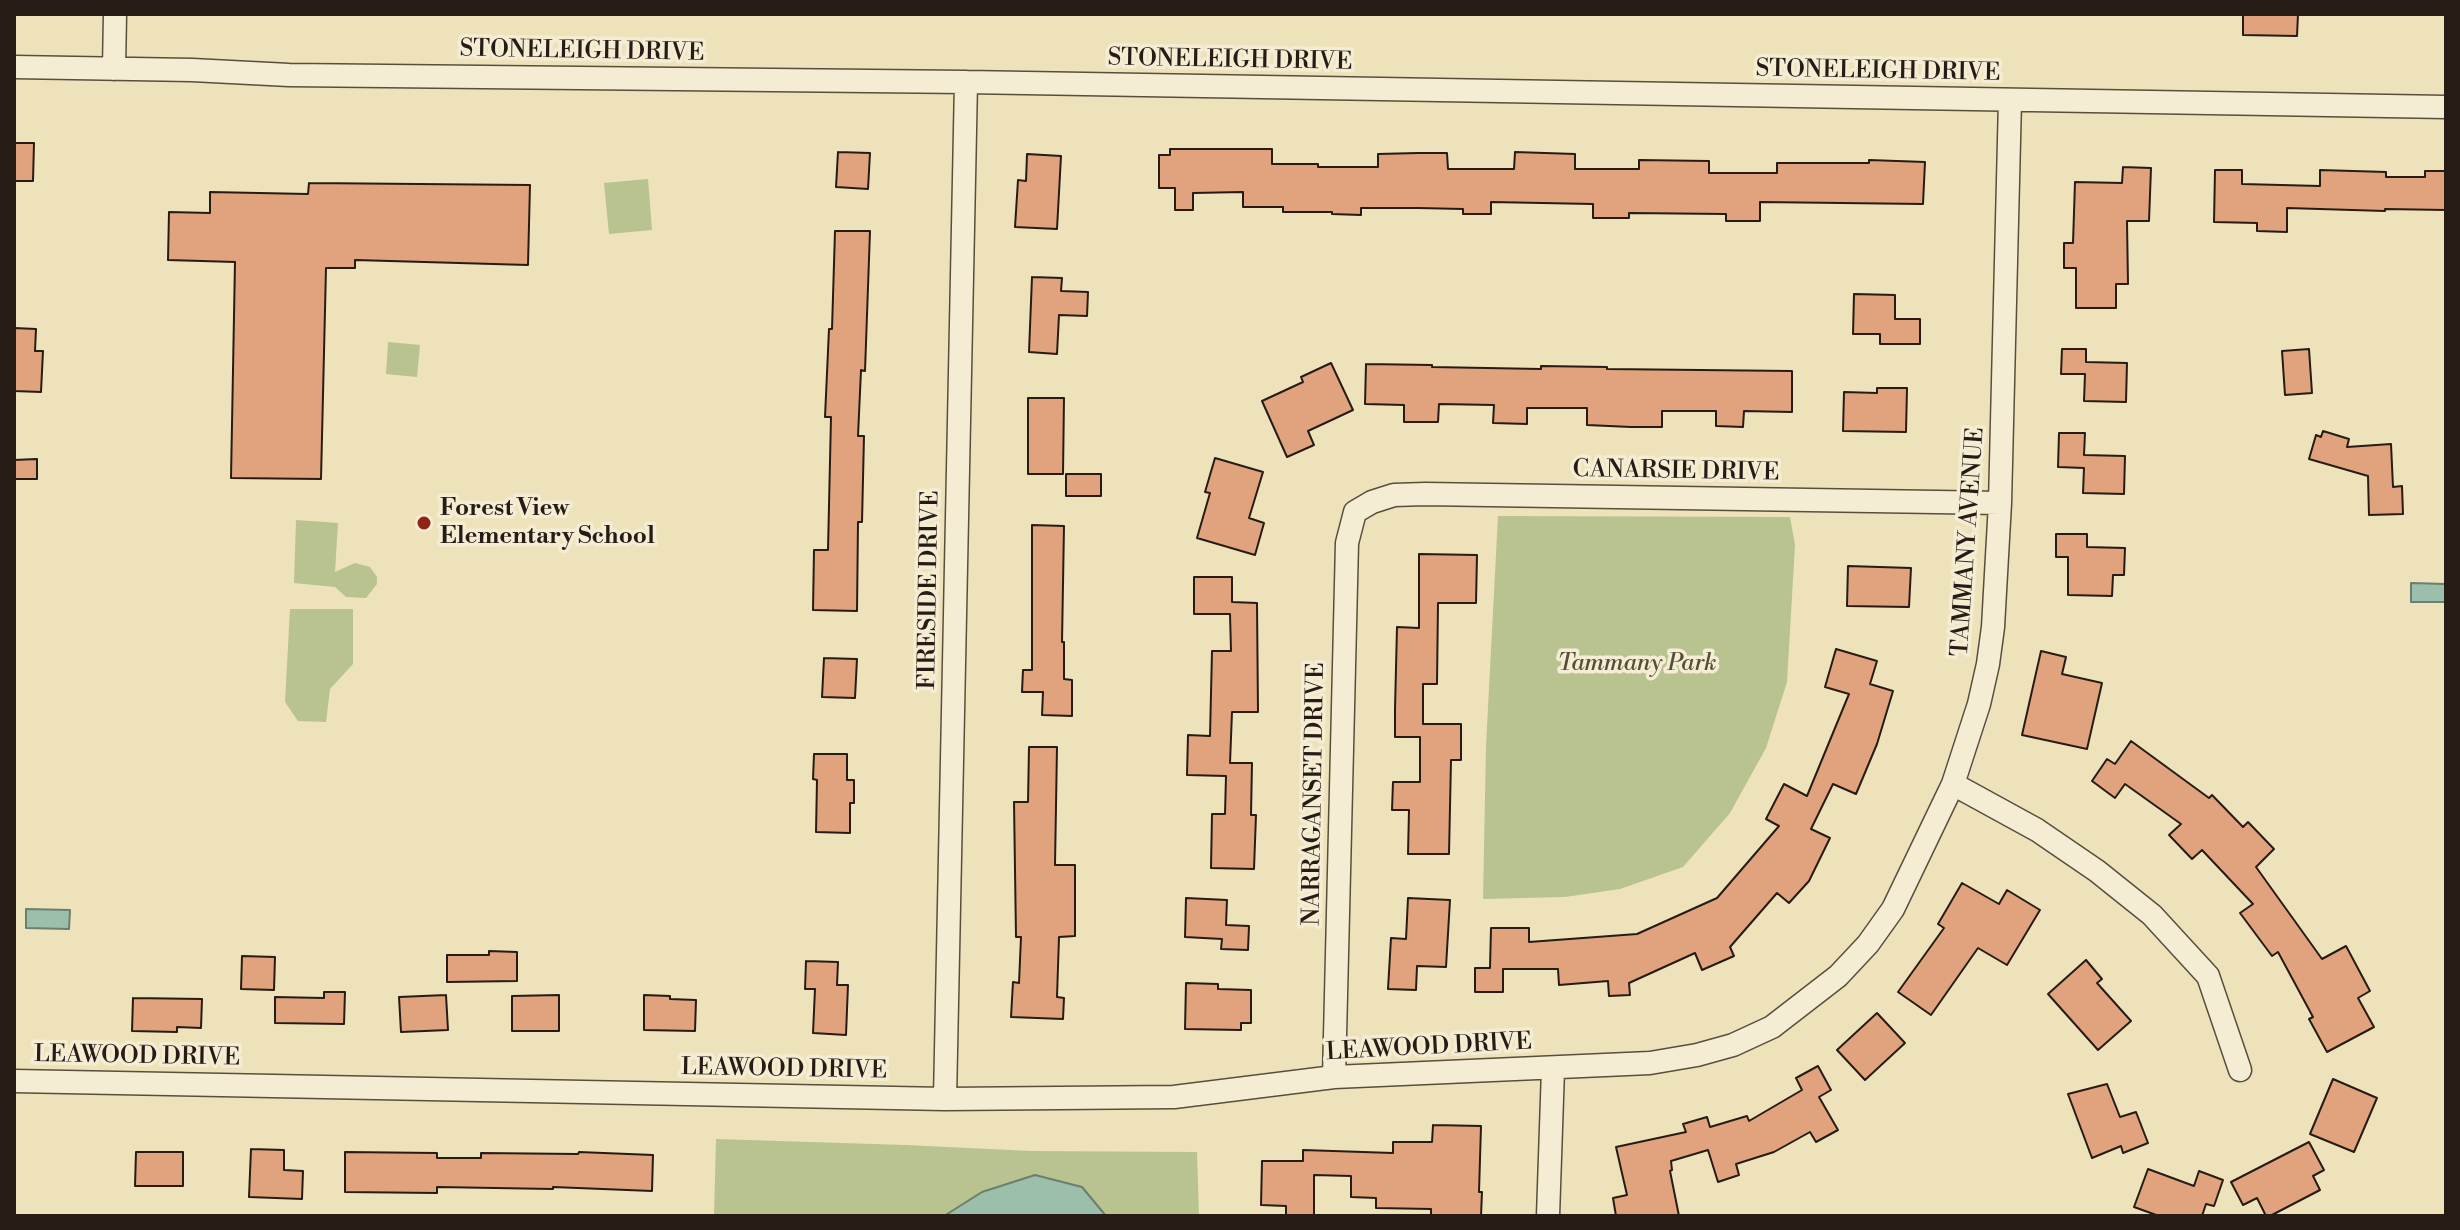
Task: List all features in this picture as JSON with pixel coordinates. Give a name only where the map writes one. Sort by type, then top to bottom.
[{"type":"street","points":[[114,69],[115,14]]},
{"type":"street","name":"STONELEIGH DRIVE","points":[[14,67],[289,75],[966,82],[2446,107]]},
{"type":"street","name":"FIRESIDE DRIVE","points":[[945,1099],[966,82]]},
{"type":"street","name":"TAMMANY AVENUE","points":[[1553,1069],[1650,1063],[1697,1055],[1733,1045],[1772,1027],[1838,976],[1868,944],[1893,909],[1953,784],[1979,704],[1988,664],[2000,503],[2010,100]]},
{"type":"street","name":"CANARSIE DRIVE","points":[[1355,512],[1394,495],[1425,494],[2000,503]]},
{"type":"street","name":"NARRAGANSET DRIVE","points":[[1334,1077],[1347,543],[1355,512]]},
{"type":"street","points":[[1953,784],[2037,830],[2097,871],[2152,915],[2208,976],[2240,1070]]},
{"type":"street","points":[[1548,1216],[1553,1069]]},
{"type":"street","name":"LEAWOOD DRIVE","points":[[14,1081],[945,1099],[1174,1097],[1334,1077],[1553,1069]]},
{"type":"green space","points":[[648,179],[652,230],[609,234],[604,183]]},
{"type":"green space","points":[[388,342],[420,345],[417,377],[386,374]]},
{"type":"green space","name":"Tammany Park","points":[[1498,516],[1790,517],[1795,545],[1787,682],[1766,748],[1730,813],[1683,867],[1620,889],[1565,897],[1483,899],[1486,746]]},
{"type":"green space","points":[[296,520],[338,523],[335,572],[355,563],[370,567],[377,577],[377,584],[366,598],[346,597],[335,587],[294,583]]},
{"type":"green space","points":[[290,609],[353,609],[353,664],[330,689],[326,722],[298,721],[285,702]]},
{"type":"green space","points":[[716,1139],[1031,1151],[1197,1152],[1199,1216],[714,1216]]},
{"type":"shaded area","points":[[2411,583],[2446,584],[2446,602],[2411,602]]},
{"type":"shaded area","points":[[26,909],[70,910],[69,929],[26,928]]},
{"type":"shaded area","points":[[1035,1175],[1082,1187],[1106,1216],[944,1216],[982,1192]]},
{"type":"building","points":[[2243,14],[2298,14],[2297,36],[2243,35]]},
{"type":"building","points":[[14,143],[34,143],[33,181],[14,181]]},
{"type":"building","points":[[1170,149],[1272,149],[1272,164],[1318,164],[1318,167],[1378,167],[1378,154],[1447,153],[1448,169],[1514,169],[1515,152],[1575,154],[1575,169],[1639,169],[1639,160],[1709,161],[1709,173],[1777,173],[1777,163],[1925,162],[1923,204],[1760,202],[1760,221],[1726,221],[1726,214],[1629,213],[1629,218],[1593,218],[1593,204],[1491,202],[1491,214],[1463,214],[1463,209],[1361,208],[1361,215],[1283,212],[1283,207],[1243,207],[1243,192],[1193,193],[1193,210],[1175,210],[1175,188],[1159,188],[1159,155],[1170,155]]},
{"type":"building","points":[[838,152],[870,153],[868,189],[836,187]]},
{"type":"building","points":[[1027,154],[1061,156],[1057,229],[1015,227],[1018,180],[1026,181]]},
{"type":"building","points":[[2123,167],[2151,168],[2149,221],[2127,221],[2128,284],[2116,284],[2116,308],[2076,308],[2076,268],[2064,268],[2064,243],[2073,243],[2075,182],[2122,183]]},
{"type":"building","points":[[2215,170],[2242,170],[2242,184],[2320,186],[2320,170],[2386,172],[2386,177],[2425,177],[2425,171],[2446,171],[2446,210],[2287,208],[2287,232],[2257,231],[2257,223],[2214,222]]},
{"type":"building","points":[[309,183],[530,185],[528,265],[355,260],[355,268],[326,268],[321,479],[231,478],[235,262],[168,260],[169,212],[210,213],[210,192],[308,194]]},
{"type":"building","points":[[835,231],[870,231],[865,371],[861,370],[858,436],[864,436],[862,522],[858,522],[857,611],[813,610],[814,550],[828,550],[831,417],[825,417]]},
{"type":"building","points":[[1032,277],[1062,278],[1061,291],[1088,292],[1087,316],[1059,315],[1057,354],[1029,352]]},
{"type":"building","points":[[1854,294],[1895,295],[1895,319],[1920,319],[1920,344],[1880,344],[1880,334],[1853,334]]},
{"type":"building","points":[[14,328],[36,329],[35,351],[43,351],[41,392],[14,391]]},
{"type":"building","points":[[2062,349],[2086,349],[2086,362],[2127,363],[2126,402],[2084,401],[2085,374],[2061,374]]},
{"type":"building","points":[[2309,349],[2312,393],[2285,395],[2282,351]]},
{"type":"building","points":[[1331,363],[1353,410],[1308,431],[1314,445],[1287,457],[1262,401],[1303,382],[1301,377]]},
{"type":"building","points":[[1366,364],[1792,371],[1792,412],[1744,411],[1743,427],[1716,426],[1716,411],[1662,411],[1662,427],[1631,427],[1587,425],[1587,408],[1527,408],[1527,424],[1493,423],[1494,405],[1439,404],[1438,422],[1404,422],[1404,405],[1365,404]]},
{"type":"building","points":[[1877,388],[1907,388],[1906,432],[1843,431],[1844,392],[1877,393]]},
{"type":"building","points":[[1028,398],[1064,398],[1063,474],[1028,474]]},
{"type":"building","points":[[2323,431],[2349,439],[2347,447],[2391,444],[2393,487],[2402,486],[2403,514],[2369,515],[2368,476],[2309,459],[2316,435],[2321,437]]},
{"type":"building","points":[[2059,433],[2085,433],[2084,455],[2125,456],[2124,494],[2083,493],[2084,468],[2058,467]]},
{"type":"building","points":[[1215,458],[1263,472],[1249,518],[1264,523],[1255,555],[1197,538],[1210,493],[1205,492]]},
{"type":"building","points":[[37,459],[37,479],[14,479],[14,460]]},
{"type":"building","points":[[1066,474],[1101,474],[1101,496],[1066,496]]},
{"type":"building","points":[[1032,525],[1064,526],[1062,642],[1064,679],[1072,680],[1072,716],[1042,715],[1043,692],[1022,692],[1023,670],[1032,670]]},
{"type":"building","points":[[2056,534],[2087,534],[2087,547],[2125,548],[2124,575],[2113,575],[2112,596],[2068,595],[2068,557],[2056,557]]},
{"type":"building","points":[[1419,554],[1477,555],[1476,603],[1438,603],[1437,684],[1423,684],[1423,724],[1461,724],[1461,760],[1451,760],[1449,854],[1408,854],[1409,810],[1392,810],[1393,782],[1420,782],[1420,737],[1395,737],[1397,627],[1419,628]]},
{"type":"building","points":[[1848,566],[1911,568],[1909,607],[1847,606]]},
{"type":"building","points":[[1194,577],[1232,577],[1232,602],[1257,603],[1258,712],[1232,712],[1230,763],[1252,763],[1251,815],[1256,815],[1254,869],[1211,868],[1212,814],[1225,814],[1226,776],[1187,775],[1188,735],[1210,736],[1212,651],[1231,651],[1230,614],[1194,614]]},
{"type":"building","points":[[1836,649],[1877,661],[1870,684],[1893,691],[1877,744],[1856,794],[1833,784],[1811,829],[1830,838],[1809,881],[1789,903],[1777,893],[1730,947],[1734,956],[1702,970],[1695,953],[1629,983],[1630,995],[1609,996],[1608,981],[1559,985],[1558,969],[1503,969],[1503,992],[1475,992],[1475,968],[1490,968],[1491,928],[1529,928],[1529,942],[1637,934],[1717,898],[1779,826],[1766,819],[1784,784],[1807,796],[1849,694],[1825,687]]},
{"type":"building","points":[[2041,651],[2066,657],[2062,674],[2102,683],[2087,749],[2022,735]]},
{"type":"building","points":[[824,658],[857,659],[855,698],[822,697]]},
{"type":"building","points":[[2131,741],[2209,798],[2212,795],[2243,827],[2248,822],[2274,849],[2256,867],[2322,959],[2346,946],[2370,991],[2358,998],[2374,1027],[2327,1052],[2309,1019],[2313,1017],[2278,952],[2272,956],[2240,913],[2253,904],[2202,850],[2192,859],[2169,835],[2181,824],[2125,784],[2115,798],[2092,781],[2107,759],[2115,764]]},
{"type":"building","points":[[1029,747],[1057,747],[1055,865],[1075,865],[1075,936],[1059,937],[1057,997],[1064,998],[1063,1019],[1011,1017],[1013,982],[1019,983],[1021,937],[1016,937],[1014,802],[1028,802]]},
{"type":"building","points":[[814,754],[847,754],[847,780],[854,780],[850,833],[816,832]]},
{"type":"building","points":[[1962,883],[1999,904],[2007,890],[2040,910],[2007,965],[1978,948],[1931,1015],[1898,992],[1944,928],[1938,924]]},
{"type":"building","points":[[1186,898],[1227,900],[1226,925],[1249,926],[1248,950],[1221,949],[1222,939],[1185,937]]},
{"type":"building","points":[[1408,898],[1450,900],[1446,967],[1417,966],[1416,990],[1388,989],[1391,938],[1406,939]]},
{"type":"building","points":[[489,951],[517,952],[517,981],[447,982],[447,955],[489,955]]},
{"type":"building","points":[[242,956],[275,957],[274,990],[241,989]]},
{"type":"building","points":[[2086,960],[2102,979],[2097,983],[2131,1021],[2098,1050],[2048,994]]},
{"type":"building","points":[[806,961],[838,962],[837,985],[848,985],[846,1035],[813,1033],[815,989],[805,989]]},
{"type":"building","points":[[1186,983],[1218,984],[1218,989],[1251,990],[1251,1023],[1241,1023],[1241,1030],[1185,1029]]},
{"type":"building","points":[[324,992],[345,992],[344,1024],[275,1023],[275,997],[324,998]]},
{"type":"building","points":[[446,995],[448,1030],[401,1032],[399,997]]},
{"type":"building","points":[[559,995],[559,1031],[512,1031],[512,996]]},
{"type":"building","points":[[644,995],[696,1000],[695,1031],[644,1030]]},
{"type":"building","points":[[133,998],[202,999],[201,1028],[177,1027],[177,1032],[132,1031]]},
{"type":"building","points":[[1877,1013],[1905,1043],[1865,1080],[1837,1050]]},
{"type":"building","points":[[1818,1066],[1831,1090],[1819,1097],[1838,1130],[1816,1142],[1810,1132],[1774,1152],[1736,1164],[1739,1175],[1718,1182],[1708,1150],[1671,1161],[1670,1171],[1679,1216],[1616,1216],[1613,1198],[1627,1195],[1616,1147],[1686,1132],[1683,1124],[1707,1117],[1710,1127],[1747,1116],[1749,1121],[1802,1090],[1796,1078]]},
{"type":"building","points":[[2333,1079],[2377,1098],[2354,1152],[2310,1134]]},
{"type":"building","points":[[2107,1084],[2120,1117],[2136,1112],[2148,1143],[2123,1153],[2121,1146],[2092,1158],[2068,1094]]},
{"type":"building","points":[[1433,1125],[1481,1126],[1481,1216],[1431,1216],[1431,1209],[1376,1208],[1376,1198],[1351,1197],[1351,1176],[1314,1175],[1314,1216],[1286,1216],[1286,1206],[1261,1205],[1262,1161],[1303,1161],[1303,1150],[1393,1153],[1393,1142],[1432,1142]]},
{"type":"building","points":[[2309,1142],[2324,1170],[2313,1176],[2320,1190],[2270,1216],[2266,1216],[2257,1198],[2243,1205],[2231,1182]]},
{"type":"building","points":[[251,1149],[284,1150],[284,1170],[303,1171],[302,1199],[249,1197]]},
{"type":"building","points":[[136,1152],[183,1152],[183,1186],[135,1186]]},
{"type":"building","points":[[345,1152],[437,1153],[437,1158],[481,1158],[481,1153],[653,1155],[652,1191],[437,1187],[437,1193],[345,1192]]},
{"type":"building","points":[[2148,1169],[2194,1186],[2199,1171],[2223,1180],[2214,1206],[2206,1204],[2202,1216],[2159,1216],[2134,1207]]},
{"type":"place","name":"Forest View Elementary School","points":[[424,523]]}]
